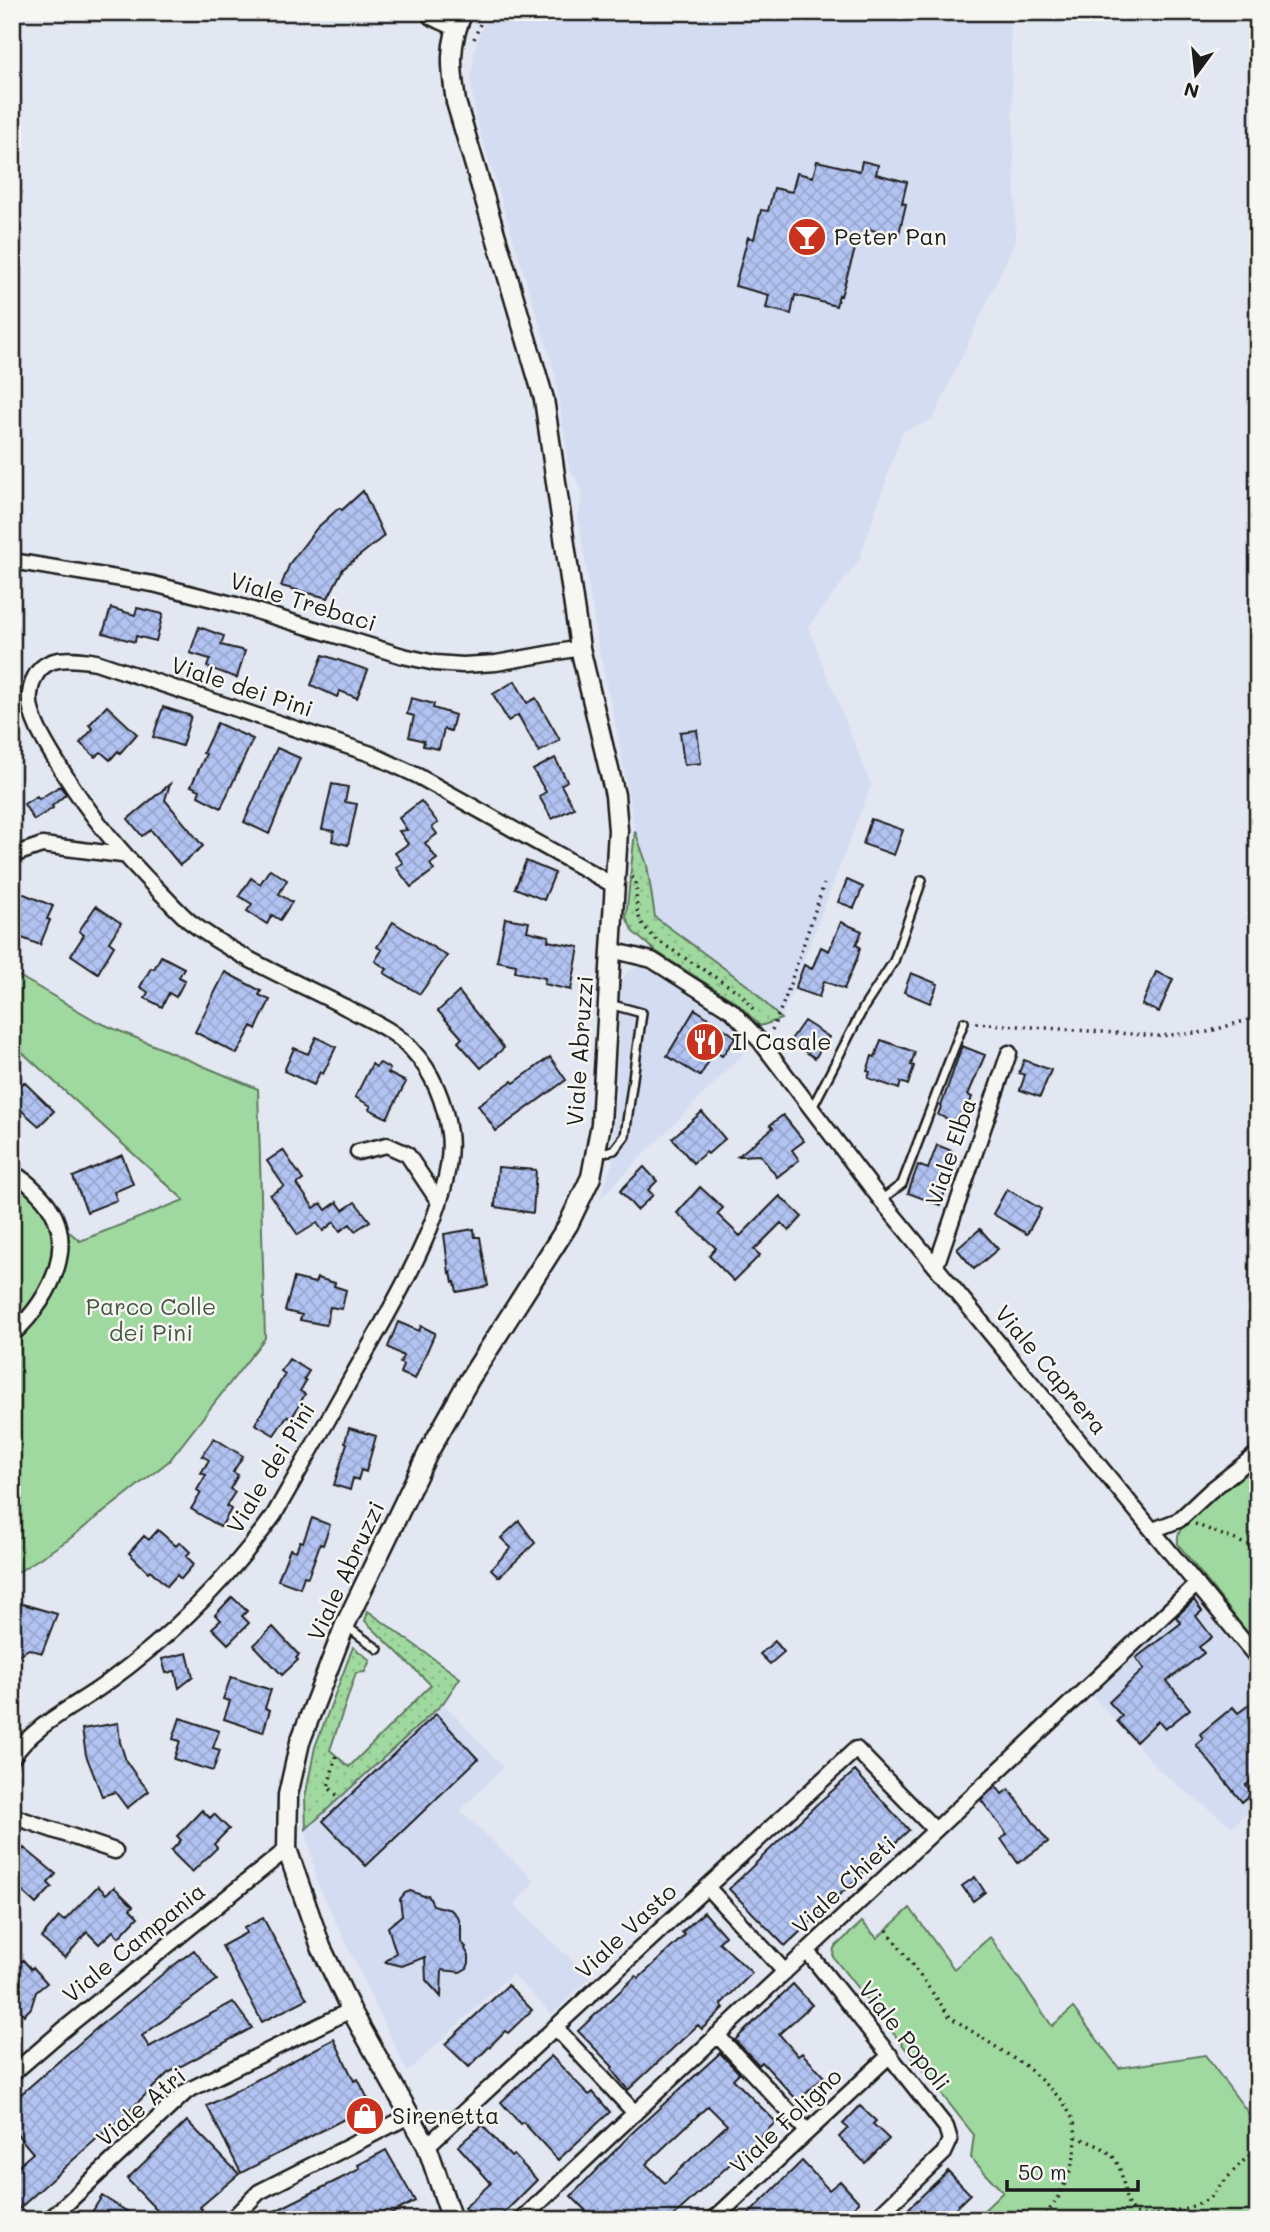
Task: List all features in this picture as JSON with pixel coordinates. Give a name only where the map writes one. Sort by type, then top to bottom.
[{"type":"street","points":[[430,12],[431,18],[459,20]]},
{"type":"street","name":"Viale Abruzzi","points":[[452,2220],[427,2146],[351,2010],[321,1947],[287,1849],[288,1795],[300,1742],[345,1625],[428,1453],[469,1380],[568,1225],[592,1177],[601,1124],[618,830],[615,794],[580,648],[544,399],[456,102],[450,63],[459,20]]},
{"type":"street","name":"Viale Trebaci","points":[[12,561],[153,584],[236,605],[403,656],[435,663],[496,663],[580,648]]},
{"type":"street","name":"Viale dei Pini","points":[[12,1758],[20,1746],[40,1727],[108,1682],[170,1632],[249,1549],[274,1515],[402,1289],[439,1202],[448,1168],[449,1135],[443,1106],[430,1074],[412,1048],[384,1028],[228,946],[188,920],[122,855],[73,788],[46,744],[33,715],[30,695],[36,675],[47,663],[69,658],[96,662],[371,754],[418,776],[615,886]]},
{"type":"street","points":[[13,855],[42,845],[122,855]]},
{"type":"street","name":"Viale Caprera","points":[[611,950],[652,960],[732,1011],[764,1038],[881,1200],[1258,1659]]},
{"type":"street","name":"Viale Elba","points":[[936,1266],[1009,1053]]},
{"type":"street","points":[[358,1152],[387,1145],[407,1154],[439,1202]]},
{"type":"street","points":[[12,1174],[23,1178],[48,1204],[60,1232],[59,1260],[50,1287],[30,1318],[12,1335]]},
{"type":"street","points":[[1153,1530],[1179,1520],[1258,1452]]},
{"type":"street","name":"Viale Chieti","points":[[521,2220],[1198,1584]]},
{"type":"street","name":"Viale Vasto","points":[[427,2146],[856,1749],[935,1830]]},
{"type":"street","points":[[12,1816],[115,1851]]},
{"type":"street","name":"Viale Campania","points":[[12,2074],[287,1849]]},
{"type":"street","points":[[707,1887],[785,1972]]},
{"type":"street","name":"Viale Popoli","points":[[807,1951],[946,2127],[950,2140],[944,2153],[874,2220]]},
{"type":"street","name":"Viale Atri","points":[[49,2220],[187,2091],[351,2010]]},
{"type":"street","points":[[555,2027],[635,2113]]},
{"type":"street","points":[[717,2035],[807,2131]]},
{"type":"street","name":"Viale Foligno","points":[[713,2220],[890,2055]]},
{"type":"street","points":[[230,2220],[258,2192],[410,2116]]},
{"type":"lane","points":[[812,1108],[864,1007],[894,961],[922,880]]},
{"type":"lane","points":[[596,1155],[614,1150],[625,1136],[642,1013],[608,1004]]},
{"type":"lane","points":[[881,1200],[902,1184],[964,1022]]},
{"type":"lane","points":[[345,1625],[378,1649]]},
{"type":"path","points":[[472,47],[485,12]]},
{"type":"path","points":[[764,1038],[785,999],[824,884]]},
{"type":"path","points":[[964,1022],[1159,1036],[1207,1032],[1258,1017]]},
{"type":"path","points":[[1179,1520],[1258,1549]]},
{"type":"path","points":[[336,1756],[328,1787],[340,1798]]},
{"type":"path","points":[[887,1930],[950,2017],[1027,2067],[1062,2100],[1074,2120],[1076,2137],[1068,2177],[1058,2198],[1042,2220]]},
{"type":"path","points":[[1076,2137],[1099,2146],[1114,2157],[1126,2202],[1140,2215],[1149,2216],[1208,2199],[1244,2159],[1258,2149]]},
{"type":"shaded area","points":[[490,12],[1010,12],[1016,239],[933,419],[902,432],[859,561],[808,627],[871,785],[781,1019],[751,988],[655,917],[647,865],[635,831],[598,646],[578,516],[583,491],[569,467],[555,373],[476,119],[471,82],[475,45]]},
{"type":"shaded area","points":[[639,967],[661,974],[726,1014],[753,1044],[600,1199],[613,1161],[621,981],[628,971]]},
{"type":"shaded area","points":[[1194,1592],[1258,1666],[1258,1803],[1232,1827],[1161,1772],[1092,1695]]},
{"type":"shaded area","points":[[443,1703],[503,1767],[460,1811],[535,1881],[514,1905],[590,1978],[552,2014],[512,1974],[407,2072],[317,1882],[306,1829]]},
{"type":"green space","points":[[635,831],[647,865],[655,917],[751,988],[781,1019],[760,1026],[737,1003],[654,950],[633,932],[626,917]]},
{"type":"green space","name":"Parco Colle dei Pini","points":[[12,972],[98,1022],[258,1089],[265,1338],[169,1461],[68,1540],[12,1576],[12,1345],[37,1317],[57,1287],[65,1263],[67,1230],[80,1241],[184,1200],[12,1043]]},
{"type":"green space","name":"Parco Colle dei Pini","points":[[12,1182],[33,1199],[44,1214],[52,1247],[49,1264],[35,1297],[12,1324]]},
{"type":"green space","points":[[1258,1456],[1258,1646],[1178,1544],[1178,1538],[1192,1515]]},
{"type":"green space","points":[[368,1611],[460,1678],[443,1703],[306,1829],[305,1798],[315,1747],[353,1647],[370,1660],[365,1672],[356,1673],[330,1750],[349,1767],[431,1685],[365,1621]]},
{"type":"green space","points":[[910,1908],[954,1969],[990,1937],[1052,2026],[1073,2008],[1119,2068],[1205,2055],[1258,2126],[1258,2220],[974,2220],[1003,2192],[971,2158],[974,2135],[833,1957],[834,1948],[862,1922],[877,1938]]},
{"type":"building","name":"Peter Pan","points":[[817,161],[860,171],[862,161],[878,165],[876,174],[907,182],[902,203],[906,204],[898,238],[869,229],[866,237],[859,236],[836,306],[795,295],[791,314],[766,308],[769,295],[735,286],[748,237],[754,239],[761,210],[768,211],[774,188],[792,192],[797,173],[813,177]]},
{"type":"building","points":[[363,491],[384,536],[343,569],[328,598],[281,586],[290,563],[317,528]]},
{"type":"building","points":[[111,608],[135,615],[137,608],[163,614],[156,641],[136,636],[135,642],[103,633]]},
{"type":"building","points":[[199,627],[224,636],[221,645],[245,651],[237,678],[207,667],[210,659],[190,653]]},
{"type":"building","points":[[323,655],[368,670],[357,698],[340,691],[337,697],[311,685]]},
{"type":"building","points":[[515,681],[527,703],[536,698],[560,740],[539,752],[518,715],[508,721],[493,694]]},
{"type":"building","points":[[411,698],[434,704],[433,708],[455,715],[451,731],[444,729],[439,749],[423,746],[424,741],[409,737],[414,716],[407,714]]},
{"type":"building","points":[[107,706],[137,734],[110,760],[101,752],[95,757],[80,743],[93,729],[89,725]]},
{"type":"building","points":[[163,707],[191,716],[182,746],[153,737]]},
{"type":"building","points":[[217,723],[253,739],[221,808],[198,796],[200,790],[191,786]]},
{"type":"building","points":[[697,730],[701,763],[684,765],[680,732]]},
{"type":"building","points":[[277,748],[300,758],[269,834],[244,822]]},
{"type":"building","points":[[555,758],[567,781],[561,785],[574,808],[552,819],[539,796],[546,792],[533,770]]},
{"type":"building","points":[[170,784],[165,800],[203,846],[180,865],[151,830],[142,836],[128,819]]},
{"type":"building","points":[[332,784],[348,787],[345,802],[357,804],[348,845],[332,841],[334,831],[322,829]]},
{"type":"building","points":[[60,786],[66,794],[53,808],[34,820],[24,804],[37,796],[39,799]]},
{"type":"building","points":[[421,801],[438,823],[432,827],[437,834],[425,843],[437,859],[430,864],[434,870],[411,887],[396,867],[403,863],[395,853],[408,844],[399,831],[407,830],[399,818]]},
{"type":"building","points":[[871,819],[903,830],[894,855],[863,844]]},
{"type":"building","points":[[526,861],[555,873],[544,900],[515,888]]},
{"type":"building","points":[[270,869],[287,880],[279,894],[292,902],[280,920],[272,915],[267,924],[247,911],[252,904],[239,896],[251,878],[260,884]]},
{"type":"building","points":[[847,880],[863,887],[854,908],[838,902]]},
{"type":"building","points":[[12,889],[53,906],[40,945],[12,934]]},
{"type":"building","points":[[96,906],[121,923],[109,942],[114,946],[98,973],[71,955],[84,935],[79,931]]},
{"type":"building","points":[[505,918],[529,922],[527,931],[549,936],[548,941],[579,947],[571,990],[544,984],[545,978],[515,972],[516,965],[497,961]]},
{"type":"building","points":[[393,922],[447,956],[420,994],[384,973],[387,969],[375,961],[382,950],[377,947]]},
{"type":"building","points":[[841,922],[862,931],[856,945],[860,947],[858,956],[844,989],[824,981],[819,997],[795,989],[804,965],[812,969],[821,947],[829,951]]},
{"type":"building","points":[[161,956],[184,968],[179,977],[185,980],[176,997],[169,993],[162,1007],[145,998],[148,992],[140,987]]},
{"type":"building","points":[[225,972],[261,991],[259,995],[270,1000],[256,1029],[252,1026],[237,1054],[195,1032]]},
{"type":"building","points":[[1156,972],[1173,979],[1159,1012],[1142,1005]]},
{"type":"building","points":[[911,973],[938,984],[930,1003],[904,992]]},
{"type":"building","points":[[459,992],[504,1048],[481,1068],[458,1042],[462,1038],[438,1011]]},
{"type":"building","name":"Il Casale","points":[[695,1009],[736,1037],[722,1056],[715,1051],[700,1076],[667,1056]]},
{"type":"building","points":[[804,1021],[829,1037],[815,1058],[790,1041]]},
{"type":"building","points":[[316,1037],[336,1047],[323,1074],[320,1072],[314,1085],[284,1071],[294,1048],[308,1054]]},
{"type":"building","points":[[881,1040],[915,1052],[908,1085],[901,1082],[899,1089],[868,1078],[870,1072],[867,1071],[872,1056],[875,1057]]},
{"type":"building","points":[[962,1046],[985,1055],[968,1095],[972,1097],[967,1111],[964,1109],[958,1123],[938,1115]]},
{"type":"building","points":[[550,1057],[566,1080],[496,1131],[478,1105]]},
{"type":"building","points":[[1024,1060],[1051,1070],[1040,1097],[1020,1090],[1025,1075],[1019,1073]]},
{"type":"building","points":[[380,1063],[390,1069],[388,1073],[406,1082],[387,1118],[369,1109],[371,1106],[355,1097],[372,1064],[376,1067]]},
{"type":"building","points":[[24,1082],[54,1111],[39,1126],[12,1102],[12,1096]]},
{"type":"building","points":[[702,1112],[725,1139],[693,1163],[672,1138]]},
{"type":"building","points":[[783,1115],[804,1141],[792,1150],[799,1160],[777,1177],[760,1155],[738,1156],[773,1128],[770,1125]]},
{"type":"building","points":[[937,1145],[952,1151],[941,1182],[946,1189],[940,1205],[908,1193],[918,1165],[928,1169]]},
{"type":"building","points":[[283,1150],[303,1180],[297,1184],[314,1208],[321,1203],[326,1210],[337,1202],[343,1210],[355,1202],[370,1221],[355,1231],[350,1224],[340,1231],[334,1222],[323,1231],[317,1223],[298,1235],[270,1195],[284,1186],[267,1161]]},
{"type":"building","points":[[122,1155],[133,1184],[114,1192],[117,1200],[87,1212],[73,1177]]},
{"type":"building","points":[[498,1167],[536,1170],[533,1213],[495,1207]]},
{"type":"building","points":[[644,1167],[657,1181],[648,1190],[653,1195],[637,1210],[620,1191]]},
{"type":"building","points":[[700,1187],[723,1208],[717,1214],[740,1236],[780,1196],[802,1217],[789,1231],[781,1223],[754,1250],[760,1255],[734,1281],[709,1256],[716,1248],[677,1213]]},
{"type":"building","points":[[1007,1189],[1041,1209],[1027,1234],[993,1214]]},
{"type":"building","points":[[474,1229],[475,1237],[480,1237],[488,1286],[457,1292],[451,1272],[449,1273],[444,1234]]},
{"type":"building","points":[[980,1229],[998,1249],[974,1269],[957,1249]]},
{"type":"building","points":[[294,1278],[315,1283],[317,1278],[335,1283],[334,1286],[346,1290],[342,1309],[330,1307],[326,1325],[300,1320],[302,1315],[285,1311]]},
{"type":"building","points":[[398,1322],[419,1331],[421,1326],[435,1333],[415,1379],[400,1373],[403,1356],[388,1347]]},
{"type":"building","points":[[289,1359],[309,1371],[300,1391],[305,1394],[292,1418],[287,1416],[274,1435],[255,1424],[285,1374],[281,1371]]},
{"type":"building","points":[[349,1428],[376,1436],[366,1472],[361,1470],[358,1480],[353,1478],[350,1490],[334,1485]]},
{"type":"building","points":[[214,1438],[243,1456],[233,1472],[238,1475],[230,1489],[235,1492],[226,1506],[231,1509],[221,1527],[191,1509],[201,1493],[197,1490],[206,1475],[201,1473],[209,1460],[202,1456]]},
{"type":"building","points":[[312,1518],[330,1525],[308,1577],[304,1576],[300,1588],[278,1580],[290,1549],[296,1551],[300,1541],[303,1542]]},
{"type":"building","points":[[519,1521],[535,1543],[499,1577],[491,1569],[511,1548],[501,1538]]},
{"type":"building","points":[[158,1530],[176,1546],[180,1542],[190,1552],[186,1556],[194,1564],[181,1579],[177,1575],[167,1586],[129,1553],[144,1536],[149,1540]]},
{"type":"building","points":[[232,1597],[247,1611],[242,1616],[249,1623],[228,1644],[212,1628],[221,1620],[215,1615]]},
{"type":"building","points":[[1194,1600],[1202,1611],[1196,1616],[1212,1637],[1199,1647],[1204,1653],[1167,1681],[1190,1709],[1165,1729],[1158,1721],[1136,1742],[1117,1721],[1122,1716],[1109,1702],[1144,1669],[1136,1658],[1181,1623],[1176,1617]]},
{"type":"building","points":[[19,1603],[57,1614],[42,1653],[29,1649],[12,1659],[12,1620]]},
{"type":"building","points":[[273,1627],[299,1655],[296,1658],[298,1660],[282,1675],[254,1645]]},
{"type":"building","points":[[775,1641],[784,1652],[770,1664],[760,1654]]},
{"type":"building","points":[[187,1653],[193,1677],[179,1688],[175,1671],[166,1673],[162,1659]]},
{"type":"building","points":[[231,1677],[271,1690],[265,1708],[270,1710],[263,1732],[224,1719],[230,1701],[223,1699]]},
{"type":"building","points":[[1250,1704],[1258,1713],[1258,1776],[1246,1785],[1252,1793],[1242,1802],[1196,1745],[1203,1739],[1200,1734],[1233,1707],[1238,1713]]},
{"type":"building","points":[[436,1714],[478,1759],[366,1866],[323,1821]]},
{"type":"building","points":[[180,1718],[219,1731],[213,1748],[220,1750],[213,1771],[174,1759],[180,1741],[173,1739]]},
{"type":"building","points":[[118,1723],[126,1761],[149,1791],[127,1808],[115,1792],[102,1796],[86,1755],[82,1729]]},
{"type":"building","points":[[855,1771],[909,1830],[785,1946],[729,1889]]},
{"type":"building","points":[[996,1786],[1002,1794],[1009,1789],[1048,1842],[1018,1863],[1001,1839],[1007,1834],[981,1800]]},
{"type":"building","points":[[202,1810],[210,1818],[214,1814],[229,1829],[214,1844],[217,1848],[192,1872],[171,1851],[181,1840],[177,1836]]},
{"type":"building","points":[[24,1848],[56,1874],[48,1883],[52,1887],[36,1904],[12,1882],[12,1862]]},
{"type":"building","points":[[975,1877],[985,1892],[973,1901],[962,1886]]},
{"type":"building","points":[[98,1886],[106,1894],[114,1887],[133,1906],[130,1909],[138,1917],[119,1937],[113,1931],[99,1944],[87,1932],[65,1958],[41,1938],[59,1917],[64,1921]]},
{"type":"building","points":[[410,1891],[428,1895],[433,1905],[451,1910],[458,1917],[461,1926],[461,1942],[466,1947],[469,1963],[467,1968],[460,1972],[442,1970],[441,1997],[426,1980],[425,1957],[402,1966],[385,1962],[396,1953],[388,1927],[402,1915],[400,1899]]},
{"type":"building","points":[[704,1912],[725,1936],[719,1942],[752,1973],[721,2004],[724,2008],[702,2029],[698,2025],[628,2090],[611,2069],[613,2067],[578,2031],[636,1976],[639,1978],[685,1935],[682,1932]]},
{"type":"building","points":[[263,1918],[307,1999],[262,2022],[222,1946],[246,1933],[244,1928]]},
{"type":"building","points":[[194,1950],[217,1980],[142,2036],[149,2047],[233,2002],[252,2028],[168,2073],[104,2135],[103,2133],[12,2215],[12,2171],[33,2153],[12,2128],[12,2102],[97,2028]]},
{"type":"building","points":[[23,1960],[47,1983],[36,1992],[31,2008],[24,2015],[12,2001],[12,1970]]},
{"type":"building","points":[[793,1984],[812,2005],[779,2034],[798,2056],[802,2053],[824,2077],[798,2101],[762,2062],[759,2065],[735,2040]]},
{"type":"building","points":[[508,1985],[532,2010],[508,2033],[505,2031],[469,2067],[445,2044]]},
{"type":"building","points":[[334,2039],[354,2081],[358,2079],[371,2105],[241,2173],[207,2106]]},
{"type":"building","points":[[720,2053],[739,2073],[733,2079],[776,2122],[669,2220],[595,2220],[571,2196],[633,2132]],"holes":[[[708,2106],[727,2125],[665,2183],[646,2164]]]},
{"type":"building","points":[[551,2056],[589,2095],[593,2092],[610,2112],[558,2160],[501,2102]]},
{"type":"building","points":[[860,2106],[876,2121],[873,2124],[889,2139],[865,2163],[839,2137],[848,2128],[843,2124]]},
{"type":"building","points":[[187,2121],[239,2174],[200,2207],[202,2209],[192,2220],[166,2220],[127,2179]]},
{"type":"building","points":[[482,2125],[511,2157],[514,2155],[537,2180],[497,2220],[476,2220],[464,2208],[491,2183],[458,2146]]},
{"type":"building","points":[[386,2150],[415,2201],[380,2220],[257,2220],[360,2169],[358,2165]]},
{"type":"building","points":[[802,2161],[829,2190],[840,2181],[859,2202],[840,2220],[743,2220]]},
{"type":"building","points":[[948,2171],[970,2194],[943,2220],[921,2220],[909,2208]]},
{"type":"building","points":[[102,2196],[141,2220],[87,2220]]},
{"type":"place","name":"Peter Pan","points":[[807,237]]},
{"type":"place","name":"Il Casale","points":[[705,1042]]},
{"type":"place","name":"Sirenetta","points":[[365,2116]]}]
